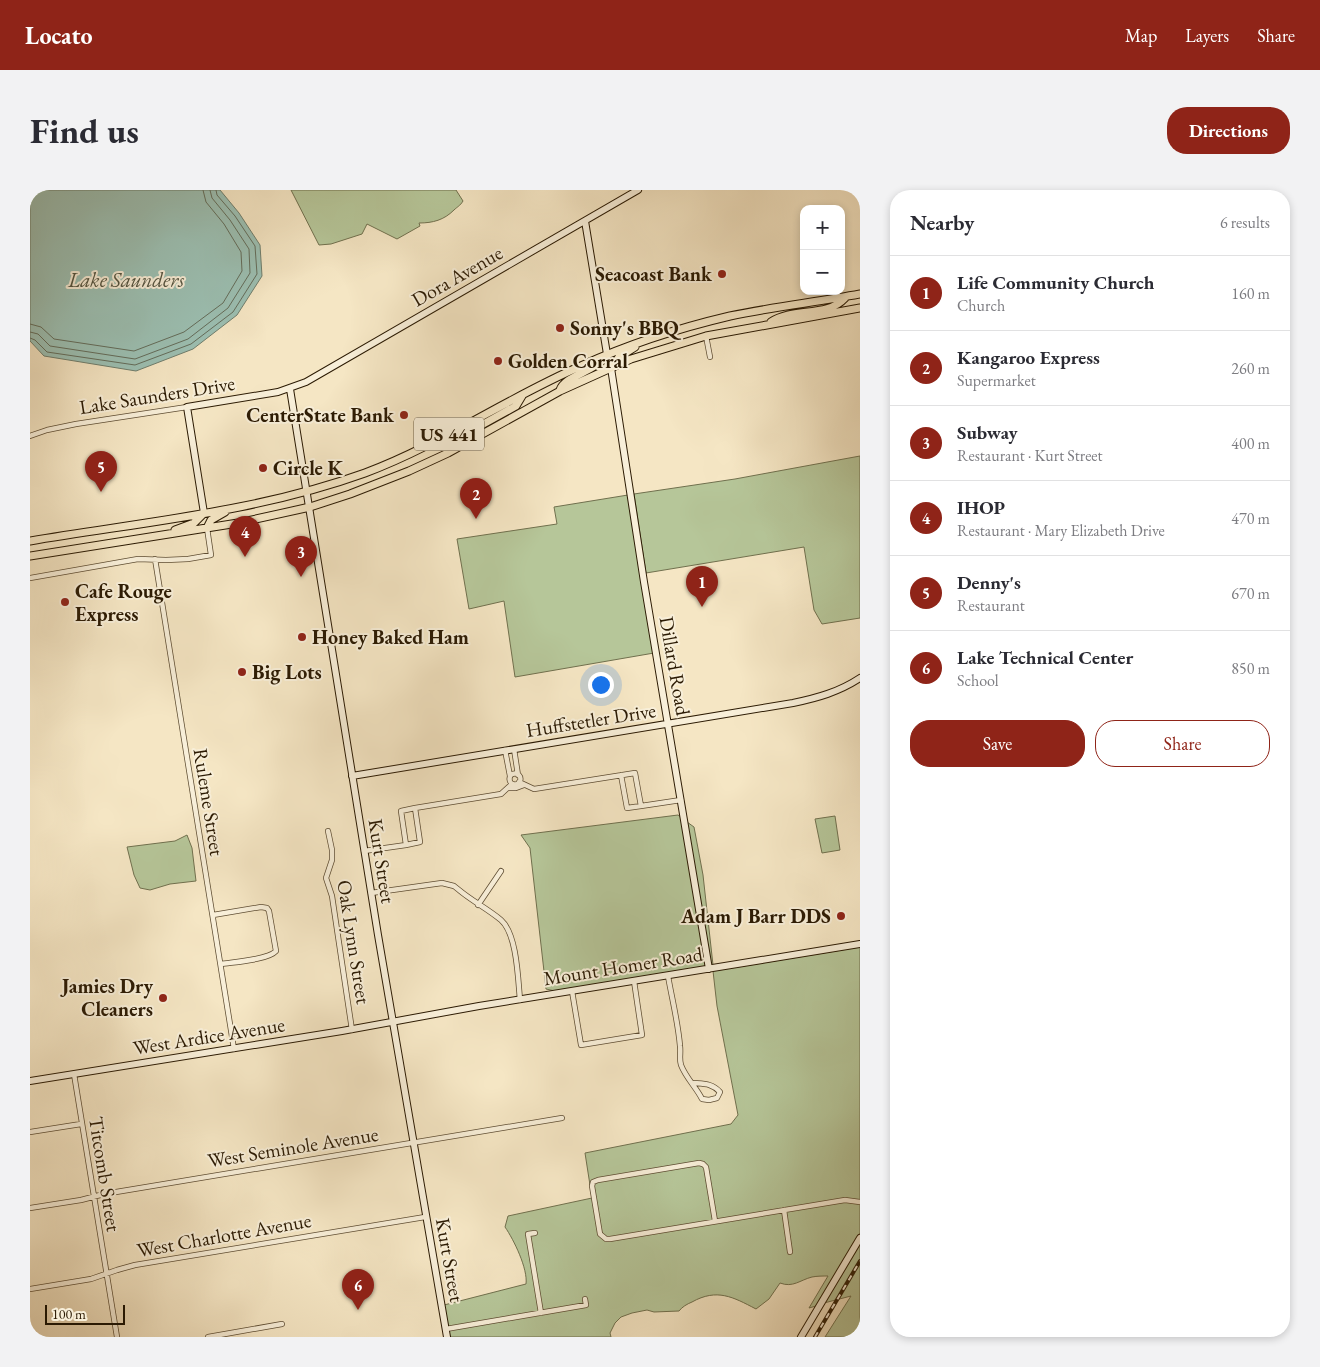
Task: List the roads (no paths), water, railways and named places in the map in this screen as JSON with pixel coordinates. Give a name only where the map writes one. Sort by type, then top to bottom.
[{"type":"main road","name":"US 441","points":[[30,541],[240,507],[307,492],[405,456],[579,366],[648,339],[732,316],[860,294]]},
{"type":"main road","points":[[769,323],[786,315],[828,308],[846,297]]},
{"type":"main road","points":[[850,310],[860,302]]},
{"type":"main road","name":"US 441","points":[[30,556],[272,517],[310,507],[390,479],[428,462],[560,391],[652,352],[706,336],[769,323],[860,308]]},
{"type":"main road","points":[[611,368],[613,362],[619,357],[648,339]]},
{"type":"main road","points":[[560,391],[564,383],[600,364],[607,354]]},
{"type":"main road","points":[[468,442],[474,431],[516,406],[522,396]]},
{"type":"main road","points":[[207,528],[211,520],[240,507]]},
{"type":"main road","points":[[163,535],[194,523],[204,513]]},
{"type":"main road","points":[[30,537],[45,538]]},
{"type":"main road","points":[[30,560],[48,554]]},
{"type":"street","name":"Dora Avenue","points":[[290,389],[306,382],[638,190]]},
{"type":"street","points":[[585,221],[607,354]]},
{"type":"street","points":[[706,336],[710,357]]},
{"type":"street","name":"Dillard Road","points":[[611,368],[644,582],[709,969]]},
{"type":"street","name":"Lake Saunders Drive","points":[[30,436],[47,430],[76,424],[187,408],[290,389]]},
{"type":"street","name":"Kurt Street","points":[[290,389],[364,851],[447,1337]]},
{"type":"street","points":[[187,408],[204,513]]},
{"type":"street","points":[[30,578],[138,559],[188,558],[210,554],[207,528]]},
{"type":"street","name":"Ruleme Street","points":[[155,559],[234,1049]]},
{"type":"street","name":"Huffstetler Drive","points":[[352,776],[817,698],[834,693],[860,678]]},
{"type":"street","points":[[514,749],[519,782]]},
{"type":"street","points":[[506,750],[510,786]]},
{"type":"street","points":[[507,758],[515,757]]},
{"type":"street","points":[[519,782],[534,789],[635,773],[641,806]]},
{"type":"street","points":[[510,776],[513,774],[518,775]]},
{"type":"street","points":[[621,776],[627,808],[681,800]]},
{"type":"street","points":[[406,844],[401,810],[501,794],[510,786],[519,782]]},
{"type":"street","points":[[510,786],[516,788],[524,785]]},
{"type":"street","points":[[364,851],[420,842],[414,808]]},
{"type":"street","name":"Oak Lynn Street","points":[[328,831],[332,860],[326,878],[335,914],[352,1030]]},
{"type":"street","points":[[478,905],[501,871]]},
{"type":"street","points":[[371,893],[442,883],[454,886],[501,920],[508,929],[520,1000]]},
{"type":"street","points":[[213,915],[261,907],[267,908],[276,951],[274,954],[266,957],[221,964]]},
{"type":"street","name":"Mount Homer Road","points":[[393,1023],[572,991],[860,944]]},
{"type":"street","points":[[668,976],[680,1047],[680,1063],[692,1083],[702,1099],[717,1098],[720,1092],[716,1087],[705,1083],[692,1083]]},
{"type":"street","points":[[572,991],[581,1045],[642,1035],[634,981]]},
{"type":"street","name":"West Ardice Avenue","points":[[30,1081],[393,1023]]},
{"type":"street","name":"Titcomb Street","points":[[74,1074],[117,1337]]},
{"type":"street","name":"West Seminole Avenue","points":[[30,1208],[562,1118]]},
{"type":"street","points":[[30,1132],[81,1124]]},
{"type":"street","points":[[715,1222],[706,1167],[703,1164],[690,1164],[593,1182],[592,1186],[600,1234],[606,1239],[715,1222],[845,1200],[860,1202]]},
{"type":"street","points":[[784,1210],[790,1252]]},
{"type":"street","name":"West Charlotte Avenue","points":[[30,1289],[91,1279],[135,1265],[425,1217]]},
{"type":"street","points":[[535,1233],[528,1234],[541,1313]]},
{"type":"street","points":[[801,1337],[860,1238]]},
{"type":"street","points":[[446,1329],[586,1305],[585,1299]]},
{"type":"street","points":[[208,1337],[282,1324]]},
{"type":"water","name":"Lake Saunders","points":[[30,190],[220,190],[239,213],[260,245],[262,276],[237,315],[193,349],[136,371],[44,356],[30,341]]},
{"type":"railway","points":[[815,1337],[860,1261]]},
{"type":"place","name":"Seacoast Bank","points":[[722,274]]},
{"type":"place","name":"Sonny's BBQ","points":[[560,328]]},
{"type":"place","name":"Golden Corral","points":[[498,361]]},
{"type":"place","name":"CenterState Bank","points":[[404,415]]},
{"type":"place","name":"Circle K","points":[[263,468]]},
{"type":"place","name":"Denny's","points":[[101,492]]},
{"type":"place","name":"Kangaroo Express","points":[[476,519]]},
{"type":"place","name":"IHOP","points":[[245,557]]},
{"type":"place","name":"Subway","points":[[301,577]]},
{"type":"place","name":"Cafe Rouge Express","points":[[65,602]]},
{"type":"place","name":"Life Community Church","points":[[702,607]]},
{"type":"place","name":"Honey Baked Ham","points":[[302,637]]},
{"type":"place","name":"Big Lots","points":[[242,672]]},
{"type":"place","name":"Adam J Barr DDS","points":[[841,916]]},
{"type":"place","name":"Jamies Dry Cleaners","points":[[163,998]]},
{"type":"place","name":"Lake Technical Center","points":[[358,1310]]}]
